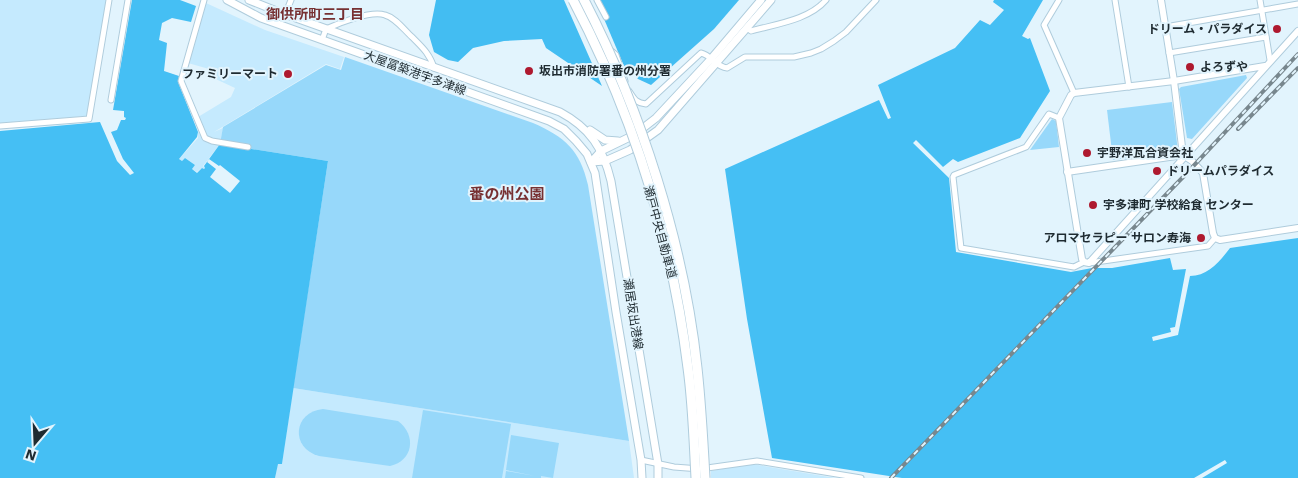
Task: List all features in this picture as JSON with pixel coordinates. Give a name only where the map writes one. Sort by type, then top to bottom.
[{"type":"highway","name":"瀬戸中央自動車道","points":[[573,0],[620,100],[654,202],[668,256],[688,369],[696,478]]},
{"type":"highway","name":"瀬戸中央自動車道","points":[[584,0],[610,53],[646,147],[677,254],[697,366],[705,478]]},
{"type":"highway","points":[[588,0],[610,53]]},
{"type":"main road","name":"大屋冨築港宇多津線","points":[[227,0],[260,18],[557,125],[576,140],[591,162]]},
{"type":"main road","name":"大屋冨築港宇多津線","points":[[249,0],[285,15],[560,112],[580,125],[601,151]]},
{"type":"main road","points":[[591,162],[605,161],[630,150],[653,134],[714,61],[761,0]]},
{"type":"main road","points":[[591,162],[601,151],[626,140],[656,118],[714,61],[771,0]]},
{"type":"main road","points":[[482,97],[486,86]]},
{"type":"main road","points":[[560,112],[574,118],[595,135],[606,140],[615,142],[626,140]]},
{"type":"main road","name":"瀬居坂出港線","points":[[601,151],[611,181],[658,464],[658,478]]},
{"type":"main road","name":"瀬居坂出港線","points":[[591,162],[598,185],[616,312],[641,460],[642,478]]},
{"type":"street","points":[[0,126],[89,119],[109,0]]},
{"type":"street","points":[[111,100],[128,0]]},
{"type":"street","points":[[204,0],[181,80],[205,138],[212,141],[248,147]]},
{"type":"street","points":[[285,15],[290,0]]},
{"type":"street","points":[[588,0],[589,18],[597,38],[616,55],[634,100],[646,104],[701,53],[724,68],[745,57],[794,57],[811,54],[834,41],[876,0]]},
{"type":"street","points":[[596,0],[606,17]]},
{"type":"street","points":[[746,28],[751,30],[805,15],[815,10],[826,0]]},
{"type":"street","points":[[1059,0],[1044,25],[1074,93]]},
{"type":"street","points":[[1115,0],[1129,87]]},
{"type":"street","points":[[1162,0],[1184,155]]},
{"type":"street","points":[[1260,0],[1270,60]]},
{"type":"street","points":[[1165,27],[1298,4]]},
{"type":"street","points":[[322,40],[326,29],[341,23],[374,14],[386,15],[391,17],[428,53],[434,68]]},
{"type":"street","points":[[1086,262],[1298,30]]},
{"type":"street","points":[[1169,54],[1266,37]]},
{"type":"street","points":[[1086,262],[1082,259],[1059,118],[1071,95],[1074,93],[1174,81],[1265,66]]},
{"type":"street","points":[[1059,118],[1048,114],[1026,147],[954,175],[962,248],[1074,267],[1086,262],[1208,246],[1215,238]]},
{"type":"street","points":[[1067,172],[1184,155],[1192,160],[1203,173],[1215,238]]},
{"type":"street","points":[[1215,238],[1220,240],[1298,228]]},
{"type":"street","points":[[641,460],[690,469],[757,461],[862,478]]},
{"type":"shaded area","points":[[0,0],[106,0],[87,116],[0,123]]},
{"type":"shaded area","points":[[132,0],[180,0],[196,6],[191,22],[172,18],[162,23],[159,40],[167,43],[164,71],[179,76],[178,82],[198,132],[197,137],[179,159],[182,161],[185,158],[195,165],[192,169],[197,173],[202,168],[205,168],[204,166],[220,144],[328,161],[282,464],[278,464],[275,478],[0,478],[0,131],[100,122],[117,161],[130,175],[134,173],[123,159],[111,132],[117,130],[121,120],[126,118],[124,117],[124,111],[113,110]]},
{"type":"shaded area","points":[[436,0],[564,0],[602,86],[546,48],[542,39],[504,41],[473,48],[458,62],[448,60],[434,52],[429,35]]},
{"type":"shaded area","points":[[596,0],[739,0],[714,29],[651,85],[638,79],[624,66]]},
{"type":"shaded area","points":[[994,0],[1043,0],[1022,36],[1030,38],[1050,91],[1020,138],[958,162],[953,159],[943,167],[916,140],[913,143],[949,178],[956,252],[1071,272],[1092,268],[1112,268],[1170,258],[1173,270],[1186,269],[1175,327],[1170,328],[1171,332],[1152,337],[1153,341],[1178,335],[1190,276],[1208,271],[1218,263],[1230,248],[1298,238],[1298,478],[1202,478],[1227,463],[1225,460],[1194,478],[902,478],[772,458],[747,319],[725,169],[879,100],[888,119],[891,118],[878,85],[955,48],[980,20],[990,25],[1004,10],[993,2]]},
{"type":"shaded area","points":[[206,3],[265,30],[344,57],[340,69],[326,64],[214,132],[223,128],[220,144],[203,166],[205,168],[197,172],[192,169],[195,165],[185,158],[182,161],[179,159],[198,138],[198,131],[200,135],[205,132],[198,117],[231,97],[235,88],[207,75],[209,69],[188,63]]},
{"type":"shaded area","points":[[345,57],[533,123],[554,134],[570,146],[576,154],[585,173],[588,185],[629,441],[293,388],[328,161],[220,144],[223,127],[326,65],[341,70]]},
{"type":"shaded area","points":[[1246,75],[1247,78],[1192,139],[1187,138],[1179,89],[1181,87]]},
{"type":"shaded area","points":[[1172,102],[1178,151],[1113,160],[1107,110]]},
{"type":"shaded area","points":[[1052,119],[1056,121],[1059,147],[1030,150]]},
{"type":"shaded area","points":[[293,388],[629,441],[634,478],[275,478],[278,463],[282,464]]},
{"type":"shaded area","points":[[323,409],[398,421],[408,433],[410,447],[408,453],[404,459],[390,466],[319,456],[310,452],[303,446],[300,438],[301,423],[306,416]]},
{"type":"shaded area","points":[[423,410],[511,424],[502,478],[412,478]]},
{"type":"shaded area","points":[[511,435],[559,443],[553,478],[541,476],[541,478],[505,478],[506,471],[535,476],[506,470]]},
{"type":"shaded area","points":[[752,464],[835,478],[711,478],[711,471]]},
{"type":"pier","points":[[209,159],[240,181],[230,193],[210,177],[216,169],[207,162]]},
{"type":"railway","points":[[891,478],[1185,175],[1298,54]]},
{"type":"railway","points":[[1238,129],[1298,68]]},
{"type":"place","name":"ドリーム・パラダイス","points":[[1277,29]]},
{"type":"place","name":"よろずや","points":[[1190,67]]},
{"type":"place","name":"坂出市消防署番の州分署","points":[[529,71]]},
{"type":"place","name":"ファミリーマート","points":[[288,74]]},
{"type":"place","name":"宇野洋瓦合資会社","points":[[1087,153]]},
{"type":"place","name":"ドリームパラダイス","points":[[1157,171]]},
{"type":"place","name":"宇多津町 学校給食 センター","points":[[1093,205]]},
{"type":"place","name":"アロマセラピー サロン寿海","points":[[1201,238]]},
{"type":"district","name":"御供所町三丁目","points":[[315,14]]},
{"type":"district","name":"番の州公園","points":[[507,194]]}]
